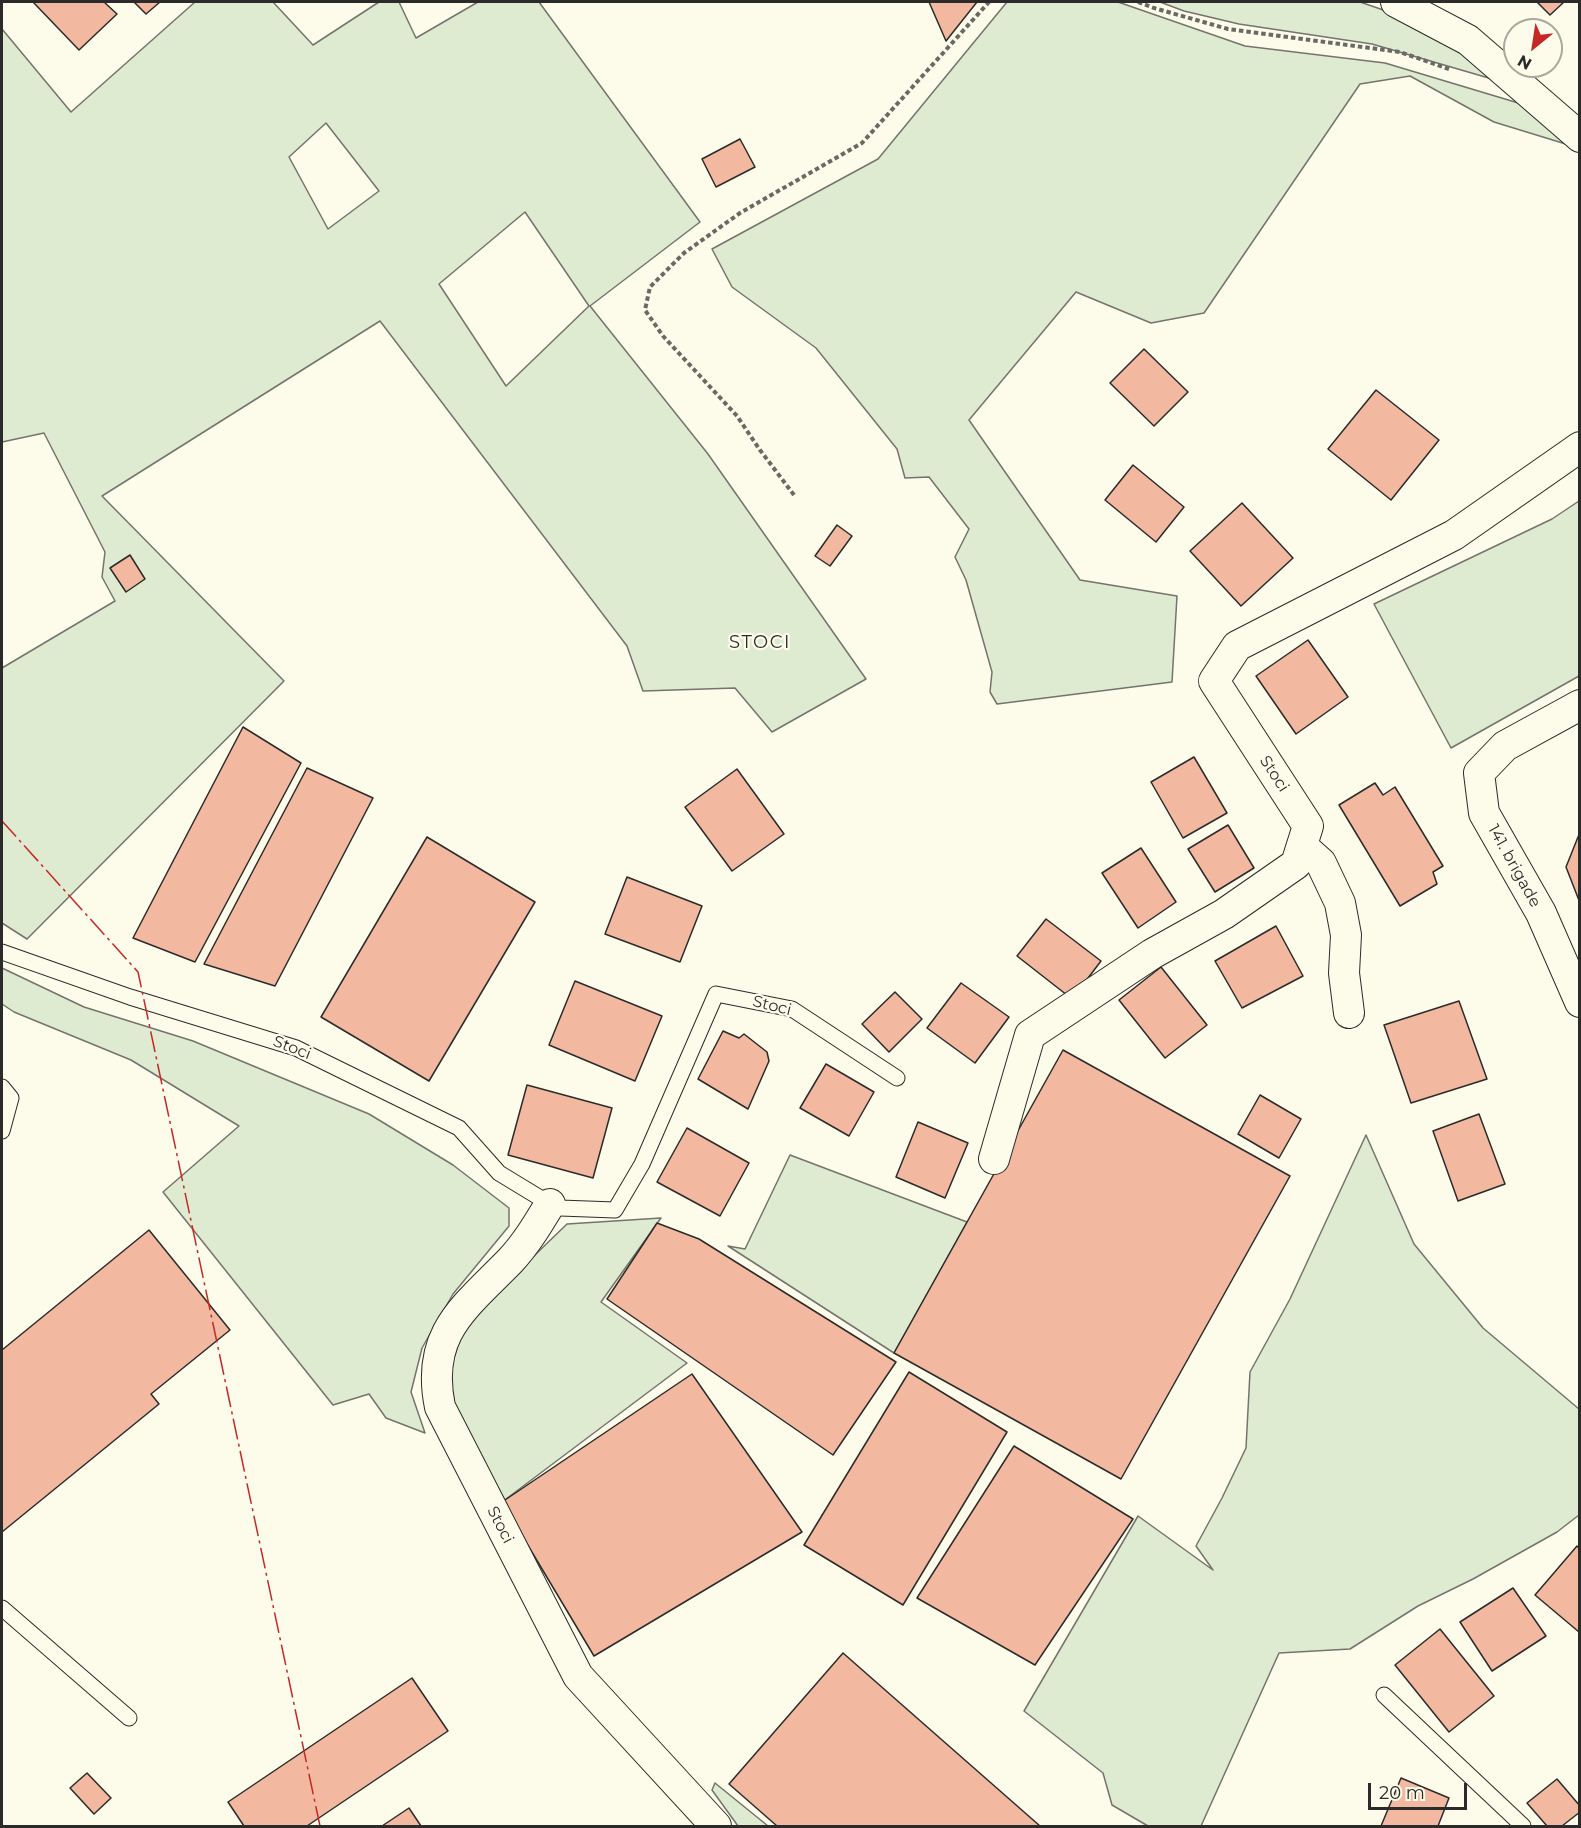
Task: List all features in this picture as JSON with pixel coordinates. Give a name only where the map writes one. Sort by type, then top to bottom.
[{"type":"street","points":[[1396,2],[1468,40],[1580,137]]},
{"type":"street","name":"Stoci","points":[[994,1159],[1030,1035],[1152,954],[1233,908],[1296,864],[1308,826],[1214,681],[1237,646],[1454,535],[1580,447]]},
{"type":"street","name":"141. brigade","points":[[1580,705],[1505,746],[1479,772],[1484,813],[1541,913],[1580,1002]]},
{"type":"street","points":[[1302,846],[1322,863],[1340,903],[1346,935],[1344,973],[1349,1013]]},
{"type":"street","name":"Stoci","points":[[550,1204],[533,1233],[511,1260],[465,1305],[448,1328],[438,1356],[436,1386],[440,1407],[578,1676],[716,1827]]},
{"type":"lane","name":"Stoci","points":[[2,952],[130,997],[296,1048],[459,1128],[499,1173],[560,1208],[615,1210],[642,1164],[716,994],[792,1009],[897,1078]]},
{"type":"lane","points":[[2,1088],[11,1098],[2,1131]]},
{"type":"lane","points":[[2,1608],[129,1718]]},
{"type":"lane","points":[[1384,1695],[1523,1827]]},
{"type":"path","points":[[794,495],[737,416],[663,336],[645,310],[650,287],[684,253],[740,213],[862,143],[989,2]]},
{"type":"path","points":[[1138,2],[1228,29],[1400,52],[1456,71]]},
{"type":"green space","points":[[195,2],[273,2],[313,45],[379,2],[399,2],[416,38],[478,2],[539,2],[700,222],[590,306],[708,454],[866,679],[772,732],[735,688],[643,691],[627,646],[380,321],[102,496],[284,681],[27,939],[2,923],[2,668],[115,601],[102,577],[105,552],[44,433],[2,442],[2,29],[71,112]],"holes":[[[326,123],[379,191],[328,229],[289,157]],[[525,212],[589,306],[506,386],[439,284]]]},
{"type":"green space","points":[[1007,2],[1118,2],[1245,46],[1385,63],[1525,105],[1569,145],[1494,122],[1410,76],[1360,84],[1204,313],[1151,323],[1076,292],[969,420],[1080,580],[1177,596],[1172,682],[997,704],[990,692],[992,672],[966,580],[955,557],[969,529],[929,477],[905,478],[897,449],[816,348],[732,287],[712,249],[878,159]]},
{"type":"green space","points":[[1160,2],[1360,2],[1398,15],[1485,68],[1499,81],[1372,44],[1239,24],[1184,11]]},
{"type":"green space","points":[[1579,501],[1579,676],[1451,748],[1374,604],[1552,519]]},
{"type":"green space","points":[[2,968],[84,1007],[193,1041],[369,1114],[453,1165],[509,1208],[509,1226],[453,1294],[422,1348],[411,1392],[425,1433],[386,1418],[369,1394],[333,1405],[163,1192],[239,1126],[131,1060],[14,1012],[2,1004]]},
{"type":"green space","points":[[1366,1135],[1414,1244],[1483,1328],[1579,1409],[1579,1515],[1557,1532],[1473,1579],[1418,1606],[1350,1649],[1279,1653],[1201,1826],[1148,1826],[1112,1805],[1103,1773],[1024,1711],[1138,1516],[1213,1570],[1196,1546],[1246,1448],[1250,1372],[1290,1299]]},
{"type":"green space","points":[[790,1155],[967,1222],[894,1353],[728,1246],[745,1249]]},
{"type":"green space","points":[[661,1218],[601,1302],[687,1363],[502,1502],[450,1399],[450,1368],[462,1334],[479,1309],[567,1224]]},
{"type":"green space","points":[[715,1783],[768,1826],[738,1826],[712,1790]]},
{"type":"building","points":[[33,2],[104,2],[117,14],[79,50]]},
{"type":"building","points":[[134,2],[160,2],[146,14]]},
{"type":"building","points":[[929,2],[977,2],[946,41]]},
{"type":"building","points":[[1537,2],[1564,2],[1550,15]]},
{"type":"building","points":[[740,139],[755,167],[716,187],[702,159]]},
{"type":"building","points":[[1144,349],[1188,392],[1154,426],[1110,383]]},
{"type":"building","points":[[1376,390],[1439,440],[1391,500],[1328,449]]},
{"type":"building","points":[[1133,465],[1184,507],[1156,542],[1105,500]]},
{"type":"building","points":[[1242,503],[1293,558],[1241,606],[1190,551]]},
{"type":"building","points":[[837,525],[852,536],[830,566],[815,556]]},
{"type":"building","points":[[130,555],[145,579],[126,592],[110,568]]},
{"type":"building","points":[[1308,640],[1348,697],[1296,734],[1256,676]]},
{"type":"building","points":[[243,727],[301,763],[195,962],[133,938]]},
{"type":"building","points":[[1194,757],[1227,813],[1183,838],[1151,782]]},
{"type":"building","points":[[307,768],[373,798],[275,986],[204,964]]},
{"type":"building","points":[[737,769],[784,834],[732,871],[685,807]]},
{"type":"building","points":[[1375,783],[1383,795],[1395,787],[1443,866],[1433,872],[1437,884],[1400,906],[1339,805]]},
{"type":"building","points":[[1228,825],[1254,868],[1215,892],[1188,849]]},
{"type":"building","points":[[1580,832],[1580,903],[1566,867]]},
{"type":"building","points":[[427,837],[535,902],[429,1081],[321,1017]]},
{"type":"building","points":[[1141,848],[1176,902],[1138,928],[1102,873]]},
{"type":"building","points":[[627,877],[702,906],[680,962],[605,934]]},
{"type":"building","points":[[1046,919],[1101,961],[1072,999],[1017,956]]},
{"type":"building","points":[[1276,926],[1303,976],[1242,1008],[1215,961]]},
{"type":"building","points":[[1161,967],[1207,1025],[1165,1058],[1119,1000]]},
{"type":"building","points":[[575,981],[662,1016],[635,1081],[549,1045]]},
{"type":"building","points":[[961,983],[1009,1017],[975,1063],[927,1028]]},
{"type":"building","points":[[895,992],[922,1019],[889,1052],[862,1024]]},
{"type":"building","points":[[1459,1001],[1487,1079],[1411,1103],[1384,1025]]},
{"type":"building","points":[[723,1031],[739,1038],[744,1034],[767,1052],[769,1061],[748,1109],[698,1079]]},
{"type":"building","points":[[1063,1050],[1290,1176],[1121,1479],[894,1353]]},
{"type":"building","points":[[826,1064],[874,1092],[849,1136],[800,1108]]},
{"type":"building","points":[[527,1085],[612,1108],[593,1178],[508,1155]]},
{"type":"building","points":[[1260,1095],[1301,1119],[1279,1158],[1238,1134]]},
{"type":"building","points":[[1479,1114],[1505,1184],[1458,1201],[1433,1131]]},
{"type":"building","points":[[918,1122],[968,1143],[945,1198],[896,1177]]},
{"type":"building","points":[[687,1128],[749,1163],[720,1216],[657,1182]]},
{"type":"building","points":[[657,1223],[699,1239],[896,1362],[833,1455],[607,1299]]},
{"type":"building","points":[[149,1230],[230,1330],[151,1394],[159,1404],[2,1532],[2,1350]]},
{"type":"building","points":[[909,1372],[1007,1432],[903,1605],[804,1545]]},
{"type":"building","points":[[692,1374],[802,1532],[594,1656],[502,1502]]},
{"type":"building","points":[[1014,1446],[1133,1519],[1035,1665],[917,1598]]},
{"type":"building","points":[[1577,1546],[1580,1549],[1579,1632],[1535,1595]]},
{"type":"building","points":[[1513,1588],[1546,1636],[1492,1671],[1460,1622]]},
{"type":"building","points":[[1440,1629],[1494,1696],[1449,1732],[1395,1665]]},
{"type":"building","points":[[843,1653],[1040,1826],[777,1826],[729,1784]]},
{"type":"building","points":[[412,1678],[448,1731],[307,1826],[244,1826],[228,1802]]},
{"type":"building","points":[[87,1773],[111,1798],[94,1814],[70,1788]]},
{"type":"building","points":[[1401,1778],[1449,1798],[1438,1826],[1381,1826]]},
{"type":"building","points":[[1557,1779],[1580,1806],[1580,1812],[1562,1826],[1547,1826],[1527,1803]]},
{"type":"building","points":[[409,1808],[421,1826],[382,1826]]},
{"type":"power","points":[[2,821],[138,972],[320,1826]]},
{"type":"district","name":"STOCI","points":[[760,643]]}]
